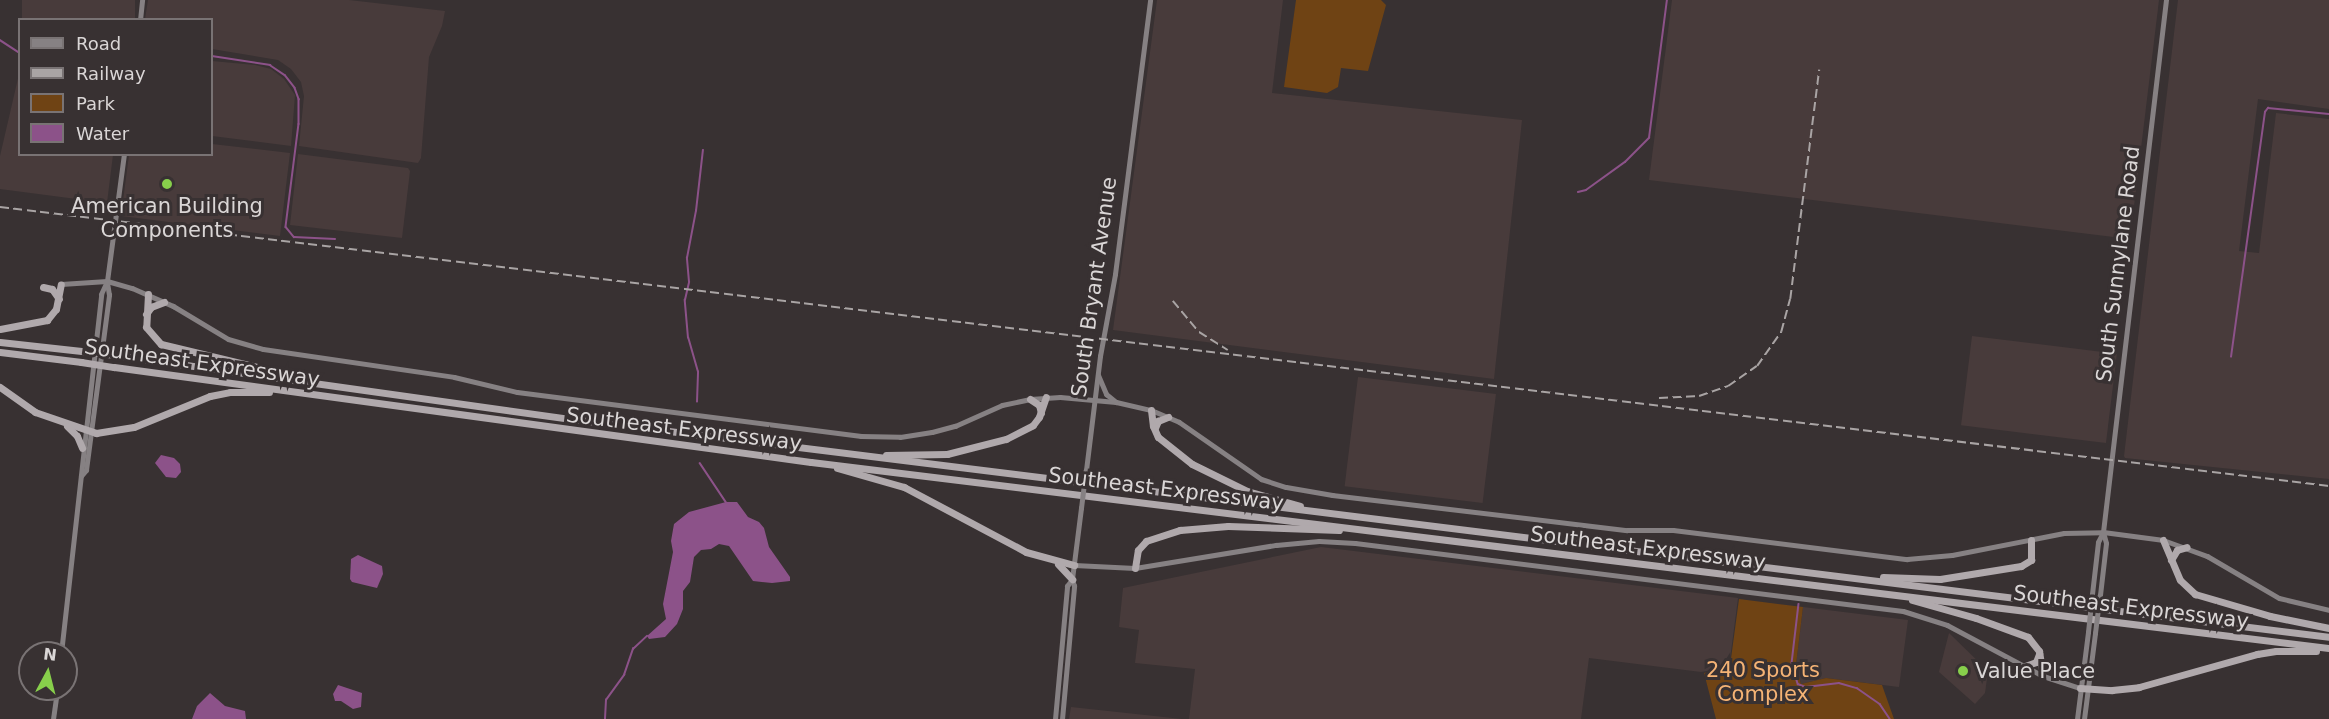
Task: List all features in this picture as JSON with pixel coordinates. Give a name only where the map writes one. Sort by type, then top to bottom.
[{"type":"highway","points":[[0,329],[43,322],[54,313],[61,284]]},
{"type":"highway","points":[[43,287],[52,289],[59,298]]},
{"type":"highway","points":[[148,294],[145,316],[151,335],[165,346],[286,372],[331,386]]},
{"type":"highway","points":[[145,316],[151,307],[164,302]]},
{"type":"highway","name":"Southeast Expressway","points":[[0,342],[115,355],[331,386],[843,453],[2329,637]]},
{"type":"highway","name":"Southeast Expressway","points":[[0,352],[811,462],[2329,649]]},
{"type":"highway","points":[[0,387],[35,412],[96,433],[134,427],[192,402],[220,394],[296,392]]},
{"type":"highway","points":[[843,453],[924,456],[973,449],[1026,429],[1041,413],[1046,397]]},
{"type":"highway","points":[[1030,399],[1039,405],[1041,413]]},
{"type":"highway","points":[[1151,410],[1154,431],[1182,457],[1219,480],[1261,496],[1326,513]]},
{"type":"highway","points":[[1154,431],[1158,421],[1168,417]]},
{"type":"highway","points":[[65,424],[77,436],[82,448]]},
{"type":"highway","points":[[811,462],[910,490],[1026,552],[1074,565]]},
{"type":"highway","points":[[1135,568],[1138,550],[1146,541],[1187,529],[1227,526],[1322,531],[1366,530]]},
{"type":"highway","points":[[1822,574],[1931,579],[2015,568],[2030,562],[2031,540]]},
{"type":"highway","points":[[2163,540],[2182,583],[2194,594],[2270,616],[2329,628]]},
{"type":"highway","points":[[2172,560],[2177,550],[2187,547]]},
{"type":"highway","points":[[1053,561],[1063,567],[1072,579]]},
{"type":"highway","points":[[1886,593],[1958,612],[2022,633],[2034,643],[2039,651],[2043,676]]},
{"type":"highway","points":[[2084,688],[2139,687],[2267,652],[2329,649]]},
{"type":"highway","points":[[2025,666],[2036,662],[2039,651]]},
{"type":"street","points":[[140,18],[142,0]]},
{"type":"street","name":"South Bryant Avenue","points":[[1062,719],[1074,586],[1072,579],[1094,400],[1115,274],[1150,0]]},
{"type":"street","name":"South Sunnylane Road","points":[[2084,719],[2084,688],[2092,594],[2098,542],[2103,532],[2166,0]]},
{"type":"street","points":[[81,476],[86,470],[87,429],[101,294],[107,281],[124,156]]},
{"type":"street","points":[[61,284],[107,281],[148,294],[228,339],[263,349],[454,377],[517,392],[861,436],[900,436],[932,432],[955,426],[1002,405],[1030,399],[1046,397],[1116,402],[1151,410],[1192,429],[1231,460],[1261,479],[1287,487],[1332,495],[1627,530],[1673,530],[1907,559],[1943,556],[2064,532],[2103,532],[2163,540],[2207,556],[2279,598],[2329,610]]},
{"type":"street","points":[[1098,374],[1104,390],[1116,402]]},
{"type":"street","points":[[62,641],[81,476],[82,448],[87,429]]},
{"type":"street","name":"South Sunnylane Road","points":[[2077,719],[2095,633],[2106,543],[2103,532]]},
{"type":"street","points":[[1074,565],[1135,568],[1319,540],[1355,543],[1903,611],[1947,625],[2043,676],[2084,688]]},
{"type":"street","name":"South Bryant Avenue","points":[[1055,719],[1067,586],[1072,579]]},
{"type":"street","points":[[53,719],[55,701]]},
{"type":"shaded area","points":[[22,0],[135,0],[135,18],[22,18]]},
{"type":"shaded area","points":[[148,0],[349,0],[445,11],[442,26],[429,57],[421,158],[418,163],[299,146],[304,96],[301,82],[291,69],[278,60],[213,49],[213,18],[145,18]]},
{"type":"shaded area","points":[[1157,0],[1283,0],[1272,93],[1522,120],[1494,379],[1113,330]]},
{"type":"shaded area","points":[[1672,0],[2159,0],[2130,239],[1649,180]]},
{"type":"shaded area","points":[[2178,0],[2329,0],[2329,109],[2258,99],[2239,251],[2259,253],[2276,113],[2329,119],[2329,479],[2125,458],[2124,456]]},
{"type":"shaded area","points":[[213,61],[255,65],[271,69],[284,79],[295,95],[291,146],[213,136]]},
{"type":"shaded area","points":[[18,78],[18,156],[113,156],[107,203],[0,189],[0,156]]},
{"type":"shaded area","points":[[213,144],[290,153],[280,236],[121,216],[129,156],[213,156]]},
{"type":"shaded area","points":[[298,154],[408,168],[410,171],[402,238],[290,225]]},
{"type":"shaded area","points":[[1972,336],[2117,354],[2106,443],[1961,425]]},
{"type":"shaded area","points":[[1358,377],[1496,394],[1483,503],[1345,486]]},
{"type":"shaded area","points":[[1321,547],[1738,598],[1729,667],[1701,672],[1589,658],[1581,719],[1189,719],[1195,669],[1135,663],[1139,630],[1119,627],[1123,588]]},
{"type":"shaded area","points":[[1803,607],[1908,620],[1899,687],[1826,678],[1801,684],[1796,665]]},
{"type":"shaded area","points":[[1949,633],[1988,671],[1985,693],[1975,704],[1939,672]]},
{"type":"shaded area","points":[[1071,707],[1182,719],[1069,719]]},
{"type":"green space","points":[[1296,0],[1381,0],[1386,5],[1368,71],[1341,68],[1338,87],[1327,93],[1284,87]]},
{"type":"green space","name":"240 Sports Complex","points":[[1739,599],[1803,607],[1796,665],[1801,684],[1826,678],[1882,685],[1894,719],[1716,719],[1704,673],[1730,666]]},
{"type":"water","points":[[161,455],[174,458],[180,464],[181,472],[176,478],[166,477],[155,463]]},
{"type":"water","points":[[726,502],[737,502],[748,517],[759,522],[764,528],[769,547],[790,577],[790,581],[772,583],[753,581],[729,546],[719,544],[711,549],[701,550],[694,557],[690,582],[683,591],[683,609],[677,624],[665,637],[649,639],[647,636],[666,619],[663,604],[673,552],[671,541],[674,524],[689,512]]},
{"type":"water","points":[[358,555],[382,566],[383,574],[377,588],[352,582],[350,579],[351,559]]},
{"type":"water","points":[[338,685],[362,693],[361,707],[353,709],[341,701],[335,701],[333,694]]},
{"type":"water","points":[[210,693],[225,706],[245,711],[246,719],[192,719],[197,706]]},
{"type":"waterway","points":[[1578,192],[1586,190],[1625,162],[1649,138],[1667,0]]},
{"type":"waterway","points":[[0,40],[18,52]]},
{"type":"waterway","points":[[213,56],[270,65],[285,75],[295,88],[299,99],[299,124],[286,227],[294,237],[335,239]]},
{"type":"waterway","points":[[2231,357],[2265,112],[2268,108],[2329,114]]},
{"type":"waterway","points":[[697,402],[698,372],[688,338],[685,300],[689,282],[687,258],[696,211],[703,150]]},
{"type":"waterway","points":[[700,463],[726,502]]},
{"type":"waterway","points":[[1799,604],[1792,664],[1798,684],[1806,687],[1839,683],[1857,688],[1880,704],[1890,719]]},
{"type":"waterway","points":[[605,719],[606,700],[624,675],[633,649],[647,636]]},
{"type":"railway","points":[[1659,398],[1699,396],[1728,386],[1757,366],[1781,332],[1790,299],[1819,70]]},
{"type":"railway","points":[[0,207],[2329,486]]},
{"type":"railway","points":[[1173,301],[1199,332],[1228,350]]},
{"type":"place","name":"American Building Components","points":[[167,184]]},
{"type":"place","name":"Value Place","points":[[1963,671]]}]
